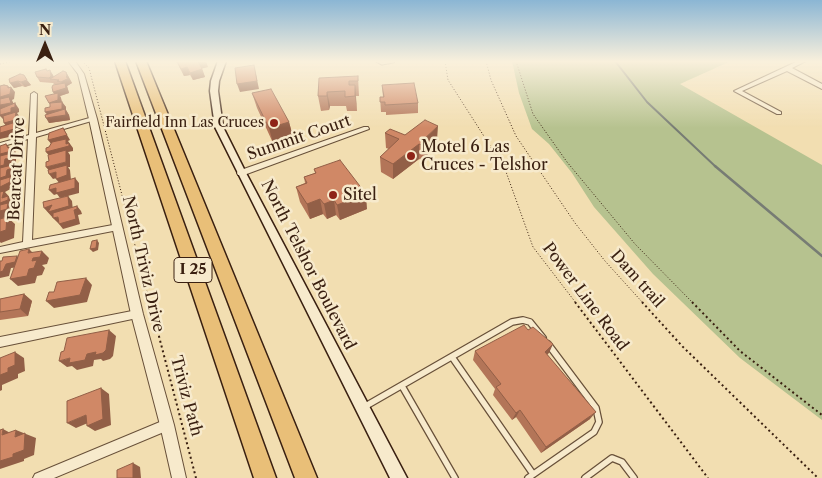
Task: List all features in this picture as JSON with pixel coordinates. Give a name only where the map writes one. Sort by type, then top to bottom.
[{"type":"highway","name":"I 25","points":[[128,83],[266,478]]},
{"type":"highway","name":"I 25","points":[[150,83],[306,478]]},
{"type":"main road","name":"North Telshor Boulevard","points":[[215,83],[216,112],[219,127],[399,478]]},
{"type":"street","name":"North Triviz Drive","points":[[84,83],[94,119],[137,314],[167,424],[179,478]]},
{"type":"street","points":[[755,83],[737,91],[779,113]]},
{"type":"street","name":"Bearcat Drive","points":[[27,245],[34,136],[34,94]]},
{"type":"street","points":[[0,145],[94,119]]},
{"type":"street","name":"Summit Court","points":[[241,172],[366,129]]},
{"type":"street","points":[[0,250],[118,227]]},
{"type":"street","points":[[0,342],[137,314]]},
{"type":"street","points":[[39,478],[167,424]]},
{"type":"lane","points":[[363,408],[512,322],[526,321],[536,328],[596,408],[599,422],[594,432],[531,476],[452,357]]},
{"type":"lane","points":[[402,386],[455,478]]},
{"type":"lane","points":[[585,478],[612,458],[622,462],[634,478]]},
{"type":"path","name":"Triviz Path","points":[[93,83],[196,478]]},
{"type":"path","name":"Power Line Road","points":[[450,83],[505,169],[533,247],[708,478]]},
{"type":"path","name":"Dam trail","points":[[492,83],[516,136],[569,215],[605,261],[682,346],[818,478]]},
{"type":"path","points":[[523,83],[533,114],[567,162],[634,244],[740,351],[822,415]]},
{"type":"green space","points":[[517,83],[682,83],[680,84],[822,165],[822,420],[740,358],[653,274],[594,207],[572,173],[549,144],[532,129]]},
{"type":"building","points":[[65,83],[66,88],[53,92],[53,85]]},
{"type":"building","points":[[319,83],[355,85],[355,96],[345,97],[345,91],[327,92],[327,96],[318,96]]},
{"type":"building","points":[[414,83],[418,103],[385,105],[385,102],[380,102],[380,97],[384,97],[382,85]]},
{"type":"building","points":[[0,86],[8,86],[8,88],[11,87],[10,94],[0,97]]},
{"type":"building","points":[[271,89],[289,122],[269,128],[252,93]]},
{"type":"building","points":[[58,93],[58,100],[49,103],[45,96]]},
{"type":"building","points":[[9,97],[11,103],[0,105],[0,99]]},
{"type":"building","points":[[62,102],[62,109],[45,112],[45,108],[50,107],[50,103]]},
{"type":"building","points":[[15,103],[15,107],[11,108],[11,112],[0,115],[0,109]]},
{"type":"building","points":[[65,109],[66,115],[46,118],[45,115]]},
{"type":"building","points":[[16,112],[15,120],[4,123],[3,116]]},
{"type":"building","points":[[425,120],[438,126],[423,140],[428,143],[425,146],[419,144],[393,164],[380,157],[399,139],[385,133],[390,129],[405,135]]},
{"type":"building","points":[[16,122],[16,128],[0,133],[0,127]]},
{"type":"building","points":[[63,128],[67,135],[48,140],[49,133]]},
{"type":"building","points":[[66,139],[66,144],[69,143],[69,146],[46,152],[46,148],[52,142]]},
{"type":"building","points":[[6,144],[8,148],[12,147],[12,151],[0,154],[0,146]]},
{"type":"building","points":[[66,150],[66,162],[46,167],[46,162],[49,161],[48,155]]},
{"type":"building","points":[[12,153],[12,158],[5,159],[4,165],[0,166],[0,156]]},
{"type":"building","points":[[340,160],[366,194],[337,205],[334,200],[324,204],[320,199],[307,204],[296,187],[307,183],[304,177],[316,173],[314,169]]},
{"type":"building","points":[[12,165],[12,168],[7,170],[6,176],[0,178],[0,168]]},
{"type":"building","points":[[67,165],[67,175],[56,179],[56,172],[49,174],[48,170]]},
{"type":"building","points":[[10,177],[10,182],[0,187],[0,180]]},
{"type":"building","points":[[75,178],[75,188],[56,193],[56,188],[49,190],[50,185]]},
{"type":"building","points":[[4,191],[2,198],[8,196],[8,200],[0,203],[0,192]]},
{"type":"building","points":[[68,196],[69,206],[48,212],[52,205],[44,208],[43,202]]},
{"type":"building","points":[[8,203],[7,209],[0,211],[0,205]]},
{"type":"building","points":[[77,206],[77,209],[74,210],[76,219],[59,224],[58,217],[53,218],[53,213]]},
{"type":"building","points":[[7,217],[6,230],[0,232],[0,219]]},
{"type":"building","points":[[97,240],[96,248],[90,249],[92,241]]},
{"type":"building","points":[[29,249],[28,253],[42,251],[40,257],[33,258],[32,261],[37,260],[34,268],[29,269],[27,276],[10,279],[20,251]]},
{"type":"building","points":[[17,256],[15,262],[6,264],[3,271],[0,272],[0,261],[2,261],[3,257]]},
{"type":"building","points":[[86,278],[80,295],[46,301],[49,292],[54,292],[57,282]]},
{"type":"building","points":[[24,294],[20,309],[0,312],[0,299]]},
{"type":"building","points":[[524,325],[528,330],[533,327],[553,344],[545,352],[596,412],[546,447],[520,410],[516,413],[496,387],[501,384],[475,351]]},
{"type":"building","points":[[109,330],[106,350],[103,353],[87,354],[85,360],[69,363],[70,358],[59,361],[67,338]]},
{"type":"building","points":[[15,352],[15,365],[8,368],[8,372],[0,375],[0,358]]},
{"type":"building","points":[[101,388],[103,419],[87,426],[86,415],[67,423],[67,401]]},
{"type":"building","points":[[3,429],[2,435],[16,430],[15,437],[25,433],[24,450],[13,454],[13,457],[0,461],[0,430]]},
{"type":"building","points":[[133,463],[133,478],[117,478],[117,470]]},
{"type":"waterway","points":[[632,83],[647,102],[716,167]]},
{"type":"waterway","points":[[715,166],[822,256]]},
{"type":"place","name":"Fairfield Inn Las Cruces","points":[[274,123]]},
{"type":"place","name":"Motel 6 Las Cruces - Telshor","points":[[411,156]]},
{"type":"place","name":"Sitel","points":[[333,195]]}]
